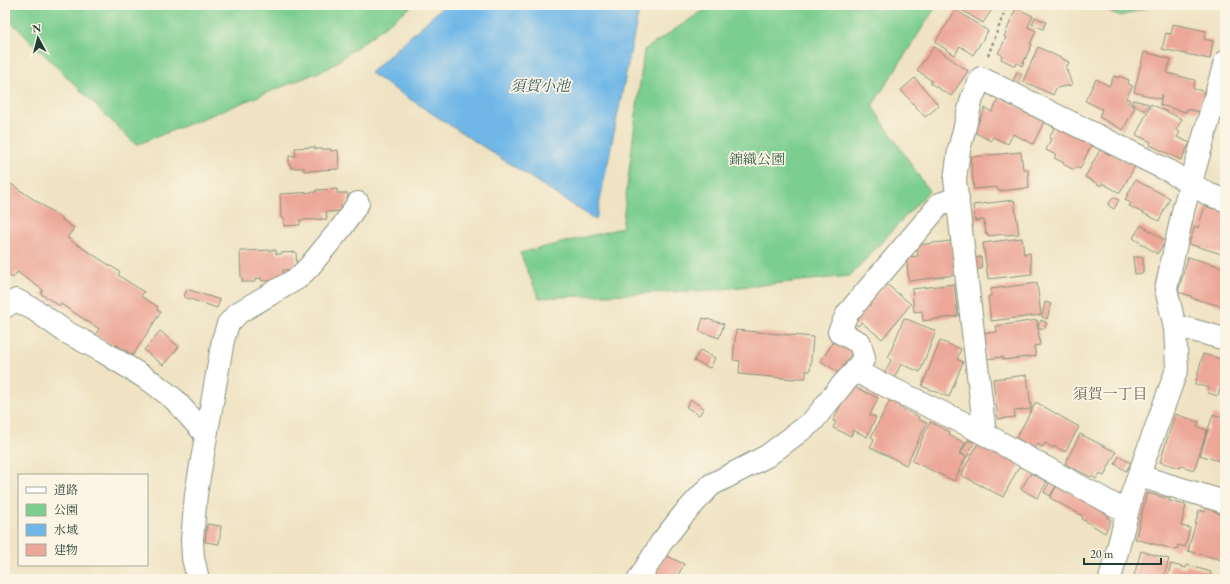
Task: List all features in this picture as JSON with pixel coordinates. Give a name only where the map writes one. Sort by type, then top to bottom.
[{"type":"street","points":[[1110,579],[1132,494],[1177,369],[1174,325],[1166,289],[1184,207],[1225,62]]},
{"type":"street","points":[[985,434],[955,179],[959,150],[972,98],[981,78],[1171,172],[1210,195],[1225,200]]},
{"type":"street","points":[[639,579],[661,543],[683,515],[711,485],[766,456],[812,422],[842,385],[856,371],[864,358],[860,343],[839,332],[847,314],[940,204],[958,198]]},
{"type":"street","points":[[198,579],[193,558],[192,540],[196,494],[223,340],[228,324],[238,313],[298,278],[342,227],[358,203]]},
{"type":"street","points":[[5,307],[16,300],[34,310],[66,332],[102,351],[152,382],[174,399],[206,435]]},
{"type":"street","points":[[1174,325],[1225,339]]},
{"type":"street","points":[[856,371],[985,434],[1127,512]]},
{"type":"street","points":[[1139,476],[1225,502]]},
{"type":"path","points":[[981,78],[990,47],[1007,5]]},
{"type":"green space","points":[[5,5],[413,5],[329,68],[136,145],[5,17]]},
{"type":"green space","name":"錦織公園","points":[[715,5],[937,5],[872,106],[929,191],[850,276],[712,290],[539,298],[520,253],[622,228],[644,50],[698,14]]},
{"type":"green space","points":[[1094,5],[1154,5],[1121,16]]},
{"type":"water","name":"須賀小池","points":[[445,5],[640,5],[596,220],[370,73]]},
{"type":"building","points":[[959,5],[995,5],[983,23],[958,8]]},
{"type":"building","points":[[1016,8],[1033,16],[1028,27],[1036,31],[1022,66],[1017,63],[1015,66],[1001,59],[1002,55],[998,53],[1006,38],[1004,37]]},
{"type":"building","points":[[956,10],[988,31],[973,55],[960,46],[955,55],[935,42]]},
{"type":"building","points":[[1035,17],[1046,22],[1043,29],[1032,24]]},
{"type":"building","points":[[1173,24],[1206,31],[1204,39],[1213,41],[1210,59],[1162,49],[1166,33],[1171,34]]},
{"type":"building","points":[[934,47],[968,71],[951,96],[930,83],[932,81],[917,70]]},
{"type":"building","points":[[1038,47],[1069,62],[1066,68],[1072,85],[1056,88],[1053,95],[1023,81]]},
{"type":"building","points":[[1144,52],[1171,59],[1167,73],[1195,80],[1193,89],[1204,91],[1199,112],[1187,109],[1186,112],[1160,105],[1162,94],[1160,99],[1134,92]]},
{"type":"building","points":[[1017,72],[1022,74],[1018,82],[1013,81]]},
{"type":"building","points":[[1114,76],[1118,78],[1119,76],[1129,80],[1128,84],[1133,86],[1126,98],[1130,100],[1128,103],[1135,107],[1123,130],[1099,117],[1102,109],[1085,101],[1096,79],[1109,86]]},
{"type":"building","points":[[915,78],[939,106],[925,117],[901,90]]},
{"type":"building","points":[[999,98],[1045,120],[1033,144],[1013,134],[1008,144],[993,137],[991,141],[974,132],[985,108],[992,112]]},
{"type":"building","points":[[1133,100],[1149,104],[1145,111],[1131,103]]},
{"type":"building","points":[[1151,104],[1182,119],[1176,130],[1180,132],[1177,137],[1190,143],[1181,160],[1150,145],[1151,142],[1136,135]]},
{"type":"building","points":[[1056,125],[1092,143],[1080,169],[1076,167],[1074,170],[1063,164],[1064,163],[1054,158],[1056,155],[1046,150],[1051,139],[1049,138]]},
{"type":"building","points":[[315,147],[315,149],[331,149],[331,151],[338,150],[339,169],[304,171],[304,168],[291,168],[291,165],[289,165],[289,156],[296,156],[295,148]]},
{"type":"building","points":[[1101,148],[1135,166],[1120,193],[1102,183],[1101,186],[1085,177]]},
{"type":"building","points":[[1021,152],[1023,169],[1028,169],[1029,188],[998,191],[997,187],[974,189],[970,157]]},
{"type":"building","points":[[5,180],[74,228],[67,238],[120,272],[118,275],[144,292],[141,296],[158,307],[157,310],[161,312],[133,355],[117,345],[115,347],[95,335],[99,329],[61,304],[60,306],[41,294],[43,290],[17,272],[13,278],[5,273]]},
{"type":"building","points":[[1135,180],[1170,198],[1159,221],[1129,206],[1131,203],[1125,200]]},
{"type":"building","points":[[337,189],[337,193],[348,193],[348,201],[343,211],[326,212],[327,219],[300,220],[300,225],[284,226],[284,218],[281,218],[280,194]]},
{"type":"building","points":[[1113,197],[1119,200],[1114,209],[1108,205]]},
{"type":"building","points":[[1014,200],[1019,234],[988,236],[988,233],[986,234],[984,220],[975,221],[973,205]]},
{"type":"building","points":[[1205,206],[1225,212],[1225,255],[1189,244],[1195,226],[1198,228]]},
{"type":"building","points":[[1141,225],[1166,241],[1157,254],[1133,238]]},
{"type":"building","points":[[1022,238],[1024,254],[1030,253],[1032,274],[988,279],[983,243]]},
{"type":"building","points":[[951,241],[956,275],[909,281],[906,257],[918,256],[917,245]]},
{"type":"building","points":[[276,250],[276,254],[296,252],[297,270],[283,270],[283,280],[262,281],[261,278],[255,279],[255,282],[242,282],[240,251]]},
{"type":"building","points":[[981,257],[982,269],[975,269],[974,258]]},
{"type":"building","points":[[1133,257],[1143,257],[1143,273],[1135,274]]},
{"type":"building","points":[[1188,257],[1225,268],[1225,307],[1191,298],[1191,296],[1178,292]]},
{"type":"building","points":[[885,283],[911,304],[882,339],[861,322],[858,326],[854,323]]},
{"type":"building","points":[[1037,283],[1041,315],[991,321],[988,297],[991,296],[991,289]]},
{"type":"building","points":[[954,284],[958,316],[923,321],[922,311],[914,312],[912,289]]},
{"type":"building","points":[[187,289],[220,300],[217,308],[184,297]]},
{"type":"building","points":[[1045,302],[1051,304],[1047,319],[1042,317]]},
{"type":"building","points":[[703,318],[724,324],[719,338],[699,331]]},
{"type":"building","points":[[904,318],[936,331],[920,372],[901,364],[894,379],[884,374],[891,360],[888,358]]},
{"type":"building","points":[[1037,320],[1040,345],[1034,346],[1036,356],[1003,360],[1003,357],[986,359],[983,333],[997,332],[996,326]]},
{"type":"building","points":[[1041,320],[1047,323],[1044,329],[1038,327]]},
{"type":"building","points":[[736,330],[813,337],[810,371],[806,371],[806,378],[794,379],[739,374],[740,361],[733,360]]},
{"type":"building","points":[[160,331],[179,347],[163,365],[144,350]]},
{"type":"building","points":[[834,341],[852,352],[839,373],[821,361]]},
{"type":"building","points":[[940,341],[961,349],[957,359],[963,362],[949,397],[922,386]]},
{"type":"building","points":[[700,350],[715,358],[710,368],[694,361]]},
{"type":"building","points":[[1203,354],[1225,360],[1225,391],[1220,389],[1218,396],[1208,393],[1209,388],[1195,384]]},
{"type":"building","points":[[1027,375],[1031,409],[1014,411],[1015,417],[998,419],[993,379]]},
{"type":"building","points":[[850,385],[878,398],[870,415],[876,417],[867,437],[853,430],[851,436],[833,428],[836,422],[833,421]]},
{"type":"building","points":[[691,400],[704,408],[699,415],[686,407]]},
{"type":"building","points":[[890,400],[900,405],[899,407],[919,417],[918,419],[927,423],[906,465],[870,447],[874,439],[871,437]]},
{"type":"building","points":[[1036,402],[1079,427],[1065,452],[1054,446],[1053,448],[1045,443],[1043,447],[1037,444],[1034,448],[1016,438]]},
{"type":"building","points":[[1175,414],[1199,422],[1197,427],[1207,430],[1194,470],[1181,466],[1180,468],[1160,462]]},
{"type":"building","points":[[1213,414],[1225,418],[1225,463],[1200,455]]},
{"type":"building","points":[[930,422],[950,432],[949,435],[965,443],[959,455],[960,454],[966,457],[954,481],[912,461]]},
{"type":"building","points":[[1080,434],[1116,452],[1104,476],[1099,474],[1096,479],[1065,464]]},
{"type":"building","points":[[968,440],[974,443],[967,457],[961,453]]},
{"type":"building","points":[[978,443],[1020,465],[1003,497],[961,475]]},
{"type":"building","points":[[1119,456],[1131,463],[1126,471],[1115,464]]},
{"type":"building","points":[[1031,473],[1047,482],[1037,498],[1021,489]]},
{"type":"building","points":[[1051,480],[1057,484],[1050,496],[1044,492]]},
{"type":"building","points":[[1057,485],[1109,514],[1107,518],[1111,520],[1105,533],[1082,519],[1083,516],[1050,498]]},
{"type":"building","points":[[1147,493],[1186,505],[1181,526],[1190,528],[1185,547],[1178,545],[1177,550],[1135,539]]},
{"type":"building","points":[[1206,508],[1225,516],[1225,557],[1224,556],[1222,560],[1188,551],[1199,510],[1205,512]]},
{"type":"building","points":[[207,524],[221,526],[219,544],[205,542]]},
{"type":"building","points":[[1141,551],[1169,559],[1163,579],[1133,579]]},
{"type":"building","points":[[665,555],[684,564],[676,579],[652,579]]},
{"type":"building","points":[[1171,564],[1186,568],[1187,565],[1211,572],[1209,579],[1167,579]]},
{"type":"district","name":"須賀一丁目","points":[[1110,394]]}]
